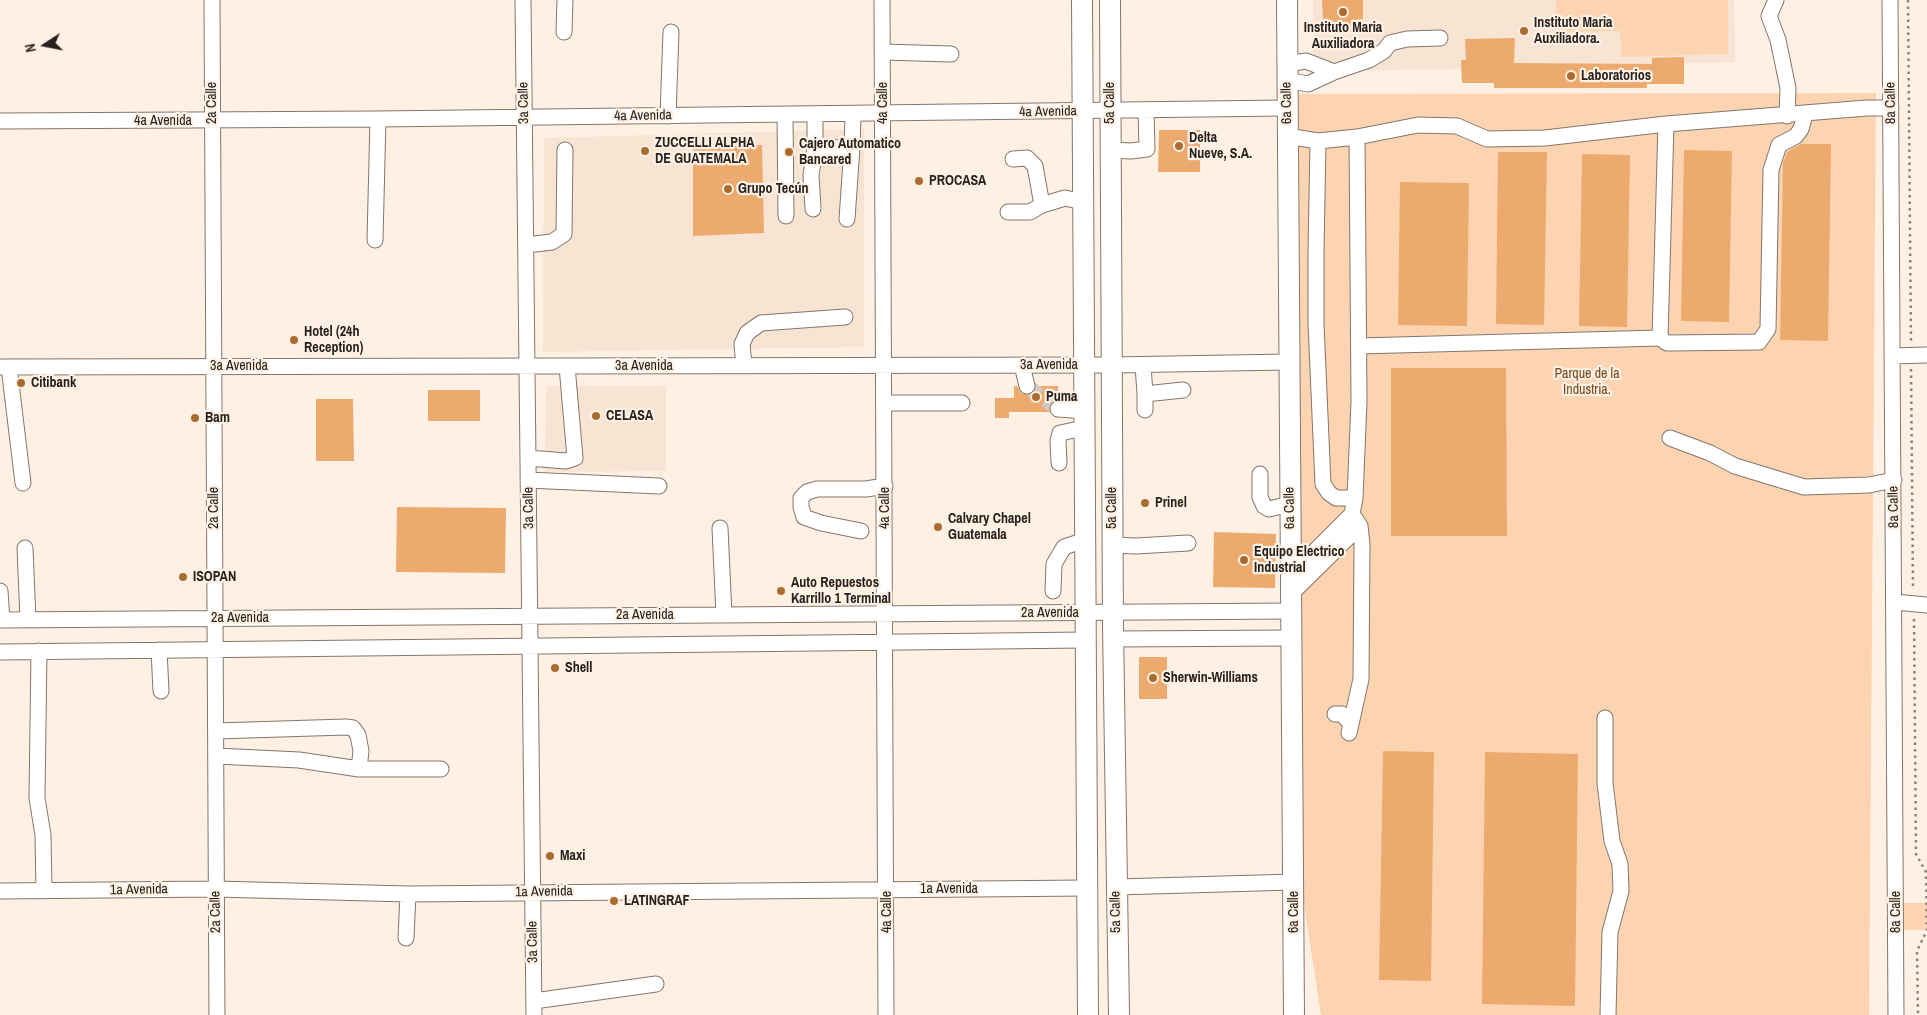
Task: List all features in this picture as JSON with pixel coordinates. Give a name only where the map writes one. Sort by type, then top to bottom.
[{"type":"main road","name":"5a Calle","points":[[1082,0],[1088,1015]]},
{"type":"main road","name":"5a Calle","points":[[1110,0],[1112,545],[1119,1015]]},
{"type":"main road","name":"6a Calle","points":[[1287,0],[1286,108],[1294,1015]]},
{"type":"street","name":"2a Calle","points":[[212,0],[217,1015]]},
{"type":"street","name":"3a Calle","points":[[523,0],[534,1008]]},
{"type":"street","points":[[564,32],[565,0]]},
{"type":"street","name":"4a Calle","points":[[882,0],[886,614],[886,1015]]},
{"type":"street","points":[[1776,0],[1769,16],[1778,40],[1788,88],[1787,116]]},
{"type":"street","name":"8a Calle","points":[[1890,0],[1896,1015]]},
{"type":"street","points":[[668,116],[671,32]]},
{"type":"street","points":[[1286,72],[1308,84],[1334,72],[1369,60],[1384,51],[1390,43],[1407,39],[1440,38]]},
{"type":"street","points":[[883,52],[951,54]]},
{"type":"street","points":[[1286,72],[1306,61],[1334,72]]},
{"type":"street","name":"4a Avenida","points":[[0,121],[525,118],[1286,108]]},
{"type":"street","points":[[1287,136],[1318,141],[1357,137],[1418,125],[1457,126],[1487,139],[1545,138],[1666,124],[1787,116],[1866,108],[1891,108]]},
{"type":"street","points":[[1110,150],[1131,151],[1147,149],[1146,110]]},
{"type":"street","points":[[847,218],[853,114]]},
{"type":"street","points":[[1359,346],[1660,338],[1667,343],[1690,344],[1759,342],[1768,329],[1771,170],[1779,145],[1796,136],[1802,129],[1806,114]]},
{"type":"street","points":[[784,115],[786,216]]},
{"type":"street","points":[[814,210],[811,176],[815,149],[815,115]]},
{"type":"street","points":[[375,240],[378,119]]},
{"type":"street","points":[[1660,338],[1666,124]]},
{"type":"street","points":[[1335,714],[1342,714],[1350,728],[1361,679],[1356,520],[1359,346],[1357,137]]},
{"type":"street","points":[[1318,141],[1316,324],[1323,484],[1329,493],[1336,498],[1356,498]]},
{"type":"street","points":[[815,149],[852,147]]},
{"type":"street","points":[[526,245],[552,242],[564,234],[565,150]]},
{"type":"street","points":[[1013,159],[1027,158],[1035,166],[1042,205]]},
{"type":"street","points":[[1008,212],[1030,212],[1042,205],[1065,198],[1084,202]]},
{"type":"street","points":[[744,366],[742,344],[747,332],[761,323],[845,317]]},
{"type":"street","points":[[1893,356],[1927,355]]},
{"type":"street","name":"3a Avenida","points":[[5,367],[884,366],[1288,362]]},
{"type":"street","points":[[1143,364],[1145,410]]},
{"type":"street","points":[[1022,365],[1027,386]]},
{"type":"street","points":[[528,458],[566,461],[575,458],[566,366]]},
{"type":"street","points":[[5,367],[23,483]]},
{"type":"street","points":[[1145,394],[1183,390]]},
{"type":"street","points":[[884,403],[962,403]]},
{"type":"street","points":[[1058,409],[1084,420]]},
{"type":"street","points":[[1059,464],[1058,441],[1060,432],[1084,420]]},
{"type":"street","points":[[1670,438],[1710,453],[1735,466],[1804,487],[1869,485],[1894,480]]},
{"type":"street","points":[[1260,474],[1260,497],[1264,506],[1269,509],[1290,504]]},
{"type":"street","points":[[528,480],[660,486]]},
{"type":"street","points":[[861,531],[821,523],[804,517],[801,498],[807,492],[817,489],[866,489],[885,486]]},
{"type":"street","points":[[1291,594],[1356,520]]},
{"type":"street","points":[[720,528],[724,615]]},
{"type":"street","points":[[1053,591],[1054,564],[1064,547],[1085,540]]},
{"type":"street","points":[[1112,545],[1136,546],[1188,543]]},
{"type":"street","points":[[26,548],[28,620]]},
{"type":"street","points":[[0,591],[1,620]]},
{"type":"street","name":"2a Avenida","points":[[1,620],[1113,612],[1291,594]]},
{"type":"street","points":[[1895,602],[1920,605]]},
{"type":"street","points":[[1113,639],[1291,638]]},
{"type":"street","name":"2a Avenida","points":[[0,652],[1086,640]]},
{"type":"street","points":[[159,650],[161,691]]},
{"type":"street","points":[[39,651],[36,798],[43,834],[44,891]]},
{"type":"street","points":[[1605,718],[1605,783],[1612,841],[1620,864],[1621,890],[1610,932],[1608,1015]]},
{"type":"street","points":[[216,731],[353,728],[358,735],[361,751],[358,769]]},
{"type":"street","points":[[216,756],[299,760],[358,769],[441,770]]},
{"type":"street","points":[[1116,887],[1294,882]]},
{"type":"street","name":"1a Avenida","points":[[0,891],[216,889],[408,894],[1087,888]]},
{"type":"street","points":[[406,938],[408,894]]},
{"type":"street","points":[[534,1008],[656,984]]},
{"type":"path","points":[[1908,0],[1911,355],[1920,605],[1916,854],[1926,872],[1927,930],[1917,952],[1918,1015]]},
{"type":"shaded area","name":"Instituto Maria Auxiliadora.","points":[[1313,0],[1734,0],[1735,62],[1313,72]]},
{"type":"shaded area","points":[[864,129],[864,347],[543,352],[544,138]]},
{"type":"shaded area","name":"CELASA","points":[[546,386],[666,386],[666,471],[545,472]]},
{"type":"green space","points":[[1556,0],[1728,0],[1728,54],[1621,57],[1620,25],[1620,31],[1555,32]]},
{"type":"green space","name":"Parque de la Industria.","points":[[1876,93],[1869,1015],[1321,1015],[1301,885],[1299,94]]},
{"type":"green space","points":[[1902,903],[1927,903],[1927,930],[1902,930]]},
{"type":"building","name":"Instituto Maria Auxiliadora","points":[[1322,0],[1363,0],[1363,19],[1354,20],[1356,29],[1331,28],[1330,20],[1323,20]]},
{"type":"building","points":[[1515,38],[1514,63],[1652,64],[1652,58],[1684,57],[1684,84],[1647,84],[1647,88],[1494,88],[1494,83],[1462,83],[1461,60],[1466,60],[1465,39]]},
{"type":"building","name":"Delta Nueve, S.A.","points":[[1159,130],[1200,130],[1200,172],[1158,172]]},
{"type":"building","points":[[1801,144],[1831,144],[1828,341],[1780,340],[1783,163],[1787,152]]},
{"type":"building","name":"Grupo Tecún","points":[[762,145],[764,233],[693,236],[693,146]]},
{"type":"building","points":[[1684,150],[1732,151],[1729,322],[1681,321]]},
{"type":"building","points":[[1498,152],[1547,152],[1544,325],[1496,324]]},
{"type":"building","points":[[1582,154],[1630,155],[1627,327],[1579,326]]},
{"type":"building","points":[[1400,182],[1469,183],[1467,326],[1398,325]]},
{"type":"building","points":[[1391,368],[1506,368],[1507,536],[1391,536]]},
{"type":"building","name":"Puma","points":[[1014,386],[1017,386],[1021,393],[1029,395],[1034,392],[1036,386],[1058,386],[1058,400],[1051,403],[1049,412],[1009,412],[1009,418],[995,418],[995,398],[1014,398]]},
{"type":"building","points":[[428,390],[480,390],[480,421],[428,421]]},
{"type":"building","points":[[316,399],[353,399],[354,461],[316,461]]},
{"type":"building","points":[[397,507],[506,508],[505,573],[396,572]]},
{"type":"building","name":"Equipo Electrico Industrial","points":[[1214,532],[1276,534],[1275,588],[1213,587]]},
{"type":"building","name":"Sherwin-Williams","points":[[1139,657],[1167,657],[1167,699],[1139,699]]},
{"type":"building","points":[[1383,751],[1434,752],[1431,981],[1379,980]]},
{"type":"building","points":[[1485,752],[1578,754],[1575,1006],[1482,1004]]},
{"type":"tunnel","points":[[1027,386],[1058,409]]},
{"type":"place","name":"Instituto Maria Auxiliadora","points":[[1343,12]]},
{"type":"place","name":"Instituto Maria Auxiliadora.","points":[[1524,31]]},
{"type":"place","name":"Laboratorios","points":[[1571,76]]},
{"type":"place","name":"Delta Nueve, S.A.","points":[[1179,146]]},
{"type":"place","name":"ZUCCELLI ALPHA DE GUATEMALA","points":[[645,151]]},
{"type":"place","name":"Cajero Automatico Bancared","points":[[789,152]]},
{"type":"place","name":"PROCASA","points":[[919,181]]},
{"type":"place","name":"Grupo Tecún","points":[[728,189]]},
{"type":"place","name":"Hotel (24h Reception)","points":[[294,340]]},
{"type":"place","name":"Citibank","points":[[21,383]]},
{"type":"place","name":"Puma","points":[[1036,397]]},
{"type":"place","name":"CELASA","points":[[596,416]]},
{"type":"place","name":"Bam","points":[[195,418]]},
{"type":"place","name":"Prinel","points":[[1145,503]]},
{"type":"place","name":"Calvary Chapel Guatemala","points":[[938,527]]},
{"type":"place","name":"Equipo Electrico Industrial","points":[[1244,560]]},
{"type":"place","name":"ISOPAN","points":[[183,577]]},
{"type":"place","name":"Auto Repuestos Karrillo 1 Terminal","points":[[781,591]]},
{"type":"place","name":"Shell","points":[[555,668]]},
{"type":"place","name":"Sherwin-Williams","points":[[1153,678]]},
{"type":"place","name":"Maxi","points":[[550,856]]},
{"type":"place","name":"LATINGRAF","points":[[614,901]]}]
